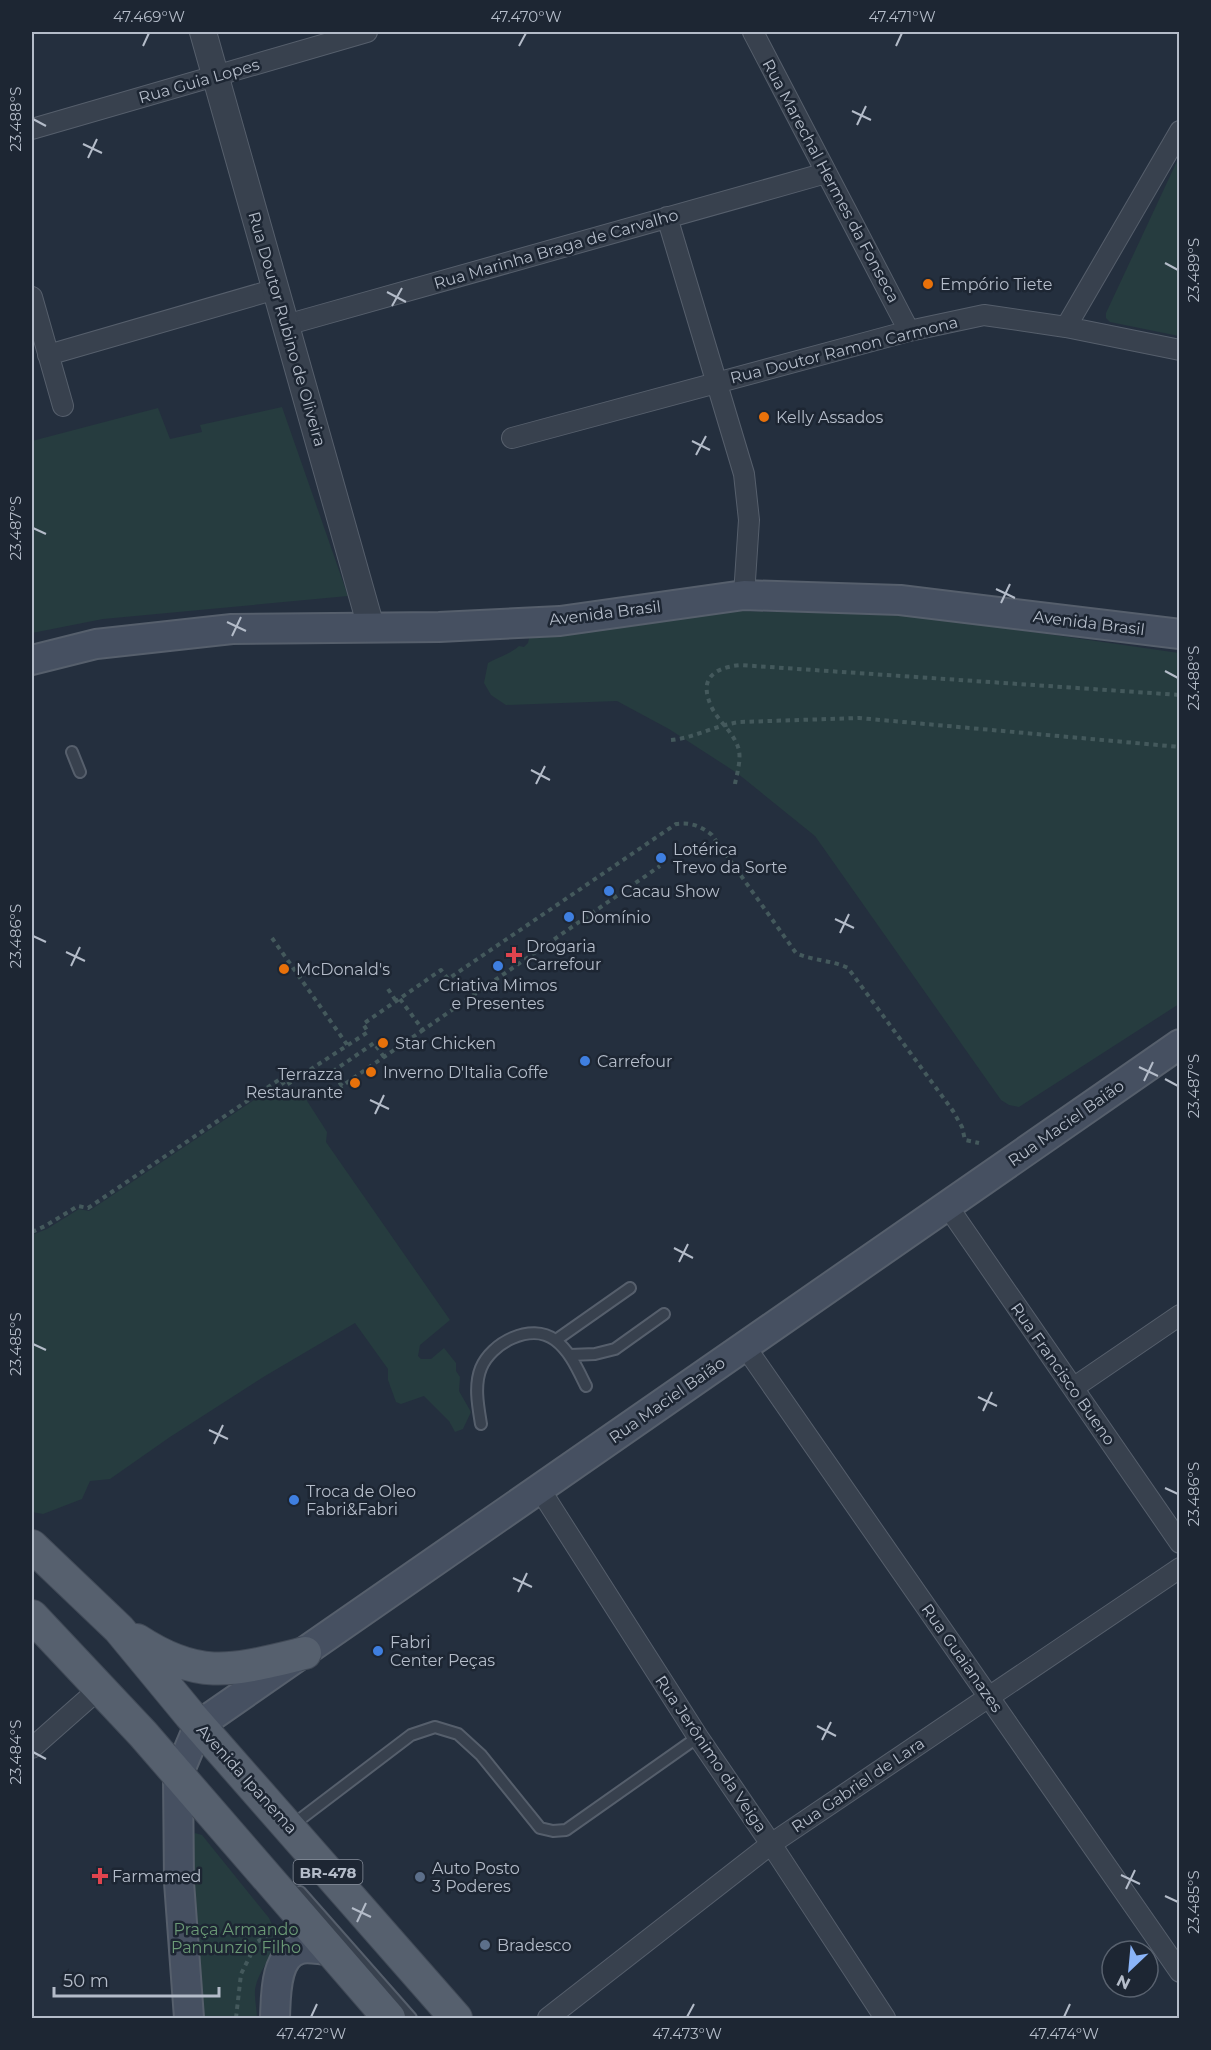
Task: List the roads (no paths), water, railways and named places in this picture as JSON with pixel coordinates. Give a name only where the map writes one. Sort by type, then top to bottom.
[{"type":"main road","name":"Avenida Brasil","points":[[32,660],[96,644],[232,629],[439,627],[560,621],[744,595],[900,600],[1179,634]]},
{"type":"main road","name":"Rua Maciel Baião","points":[[210,1742],[304,1653],[1179,1044]]},
{"type":"main road","name":"Avenida Ipanema","points":[[32,1546],[119,1629],[210,1742],[290,1827],[456,2019]]},
{"type":"main road","name":"BR-478","points":[[32,1616],[186,1779],[389,2019]]},
{"type":"main road","points":[[119,1629],[156,1652],[192,1667],[234,1668],[304,1653]]},
{"type":"main road","points":[[189,2019],[179,1882],[186,1779],[210,1742]]},
{"type":"main road","points":[[274,2019],[277,1978],[286,1957],[300,1949],[329,1950]]},
{"type":"street","name":"Rua Doutor Rubino de Oliveira","points":[[203,32],[371,627]]},
{"type":"street","name":"Rua Guia Lopes","points":[[32,129],[367,32]]},
{"type":"street","name":"Rua Marechal Hermes da Fonseca","points":[[753,32],[909,331]]},
{"type":"street","points":[[1066,327],[1179,131]]},
{"type":"street","name":"Rua Marinha Braga de Carvalho","points":[[286,324],[826,173]]},
{"type":"street","points":[[667,217],[744,474],[749,520],[744,595]]},
{"type":"street","points":[[48,355],[276,289]]},
{"type":"street","points":[[32,297],[63,406]]},
{"type":"street","name":"Rua Doutor Ramon Carmona","points":[[512,438],[909,331],[984,315],[1066,327],[1179,350]]},
{"type":"street","name":"Rua Francisco Bueno","points":[[946,1204],[1179,1543]]},
{"type":"street","points":[[1073,1388],[1179,1315]]},
{"type":"street","name":"Rua Guaianazes","points":[[744,1345],[1179,1972]]},
{"type":"street","name":"Rua Jerônimo da Veiga","points":[[539,1488],[698,1737],[885,2019]]},
{"type":"street","name":"Rua Gabriel de Lara","points":[[548,2019],[771,1844],[1179,1568]]},
{"type":"street","points":[[32,1748],[100,1688]]},
{"type":"lane","points":[[72,752],[80,771]]},
{"type":"lane","points":[[556,1341],[630,1288]]},
{"type":"lane","points":[[570,1355],[595,1354],[615,1349],[664,1314]]},
{"type":"lane","points":[[481,1424],[477,1381],[481,1367],[492,1353],[508,1341],[525,1334],[545,1334],[556,1341],[570,1355],[586,1386]]},
{"type":"lane","points":[[290,1827],[411,1735],[435,1727],[458,1734],[481,1755],[540,1828],[553,1831],[566,1830],[698,1737]]},
{"type":"lane","points":[[290,1880],[411,2019]]},
{"type":"place","name":"Empório Tiete","points":[[928,284]]},
{"type":"place","name":"Kelly Assados","points":[[764,417]]},
{"type":"place","name":"Lotérica Trevo da Sorte","points":[[661,858]]},
{"type":"place","name":"Cacau Show","points":[[609,891]]},
{"type":"place","name":"Domínio","points":[[569,917]]},
{"type":"place","name":"Drogaria Carrefour","points":[[514,955]]},
{"type":"place","name":"Criativa Mimos e Presentes","points":[[498,966]]},
{"type":"place","name":"McDonald's","points":[[284,969]]},
{"type":"place","name":"Star Chicken","points":[[383,1043]]},
{"type":"place","name":"Carrefour","points":[[585,1061]]},
{"type":"place","name":"Inverno D'Italia Coffe","points":[[371,1072]]},
{"type":"place","name":"Terrazza Restaurante","points":[[355,1083]]},
{"type":"place","name":"Troca de Oleo Fabri&Fabri","points":[[294,1500]]},
{"type":"place","name":"Fabri Center Peças","points":[[378,1651]]},
{"type":"place","name":"Farmamed","points":[[100,1876]]},
{"type":"place","name":"Auto Posto 3 Poderes","points":[[420,1877]]},
{"type":"place","name":"Bradesco","points":[[485,1945]]},
{"type":"park label","name":"Praça Armando Pannunzio Filho","points":[[236,1938]]}]
